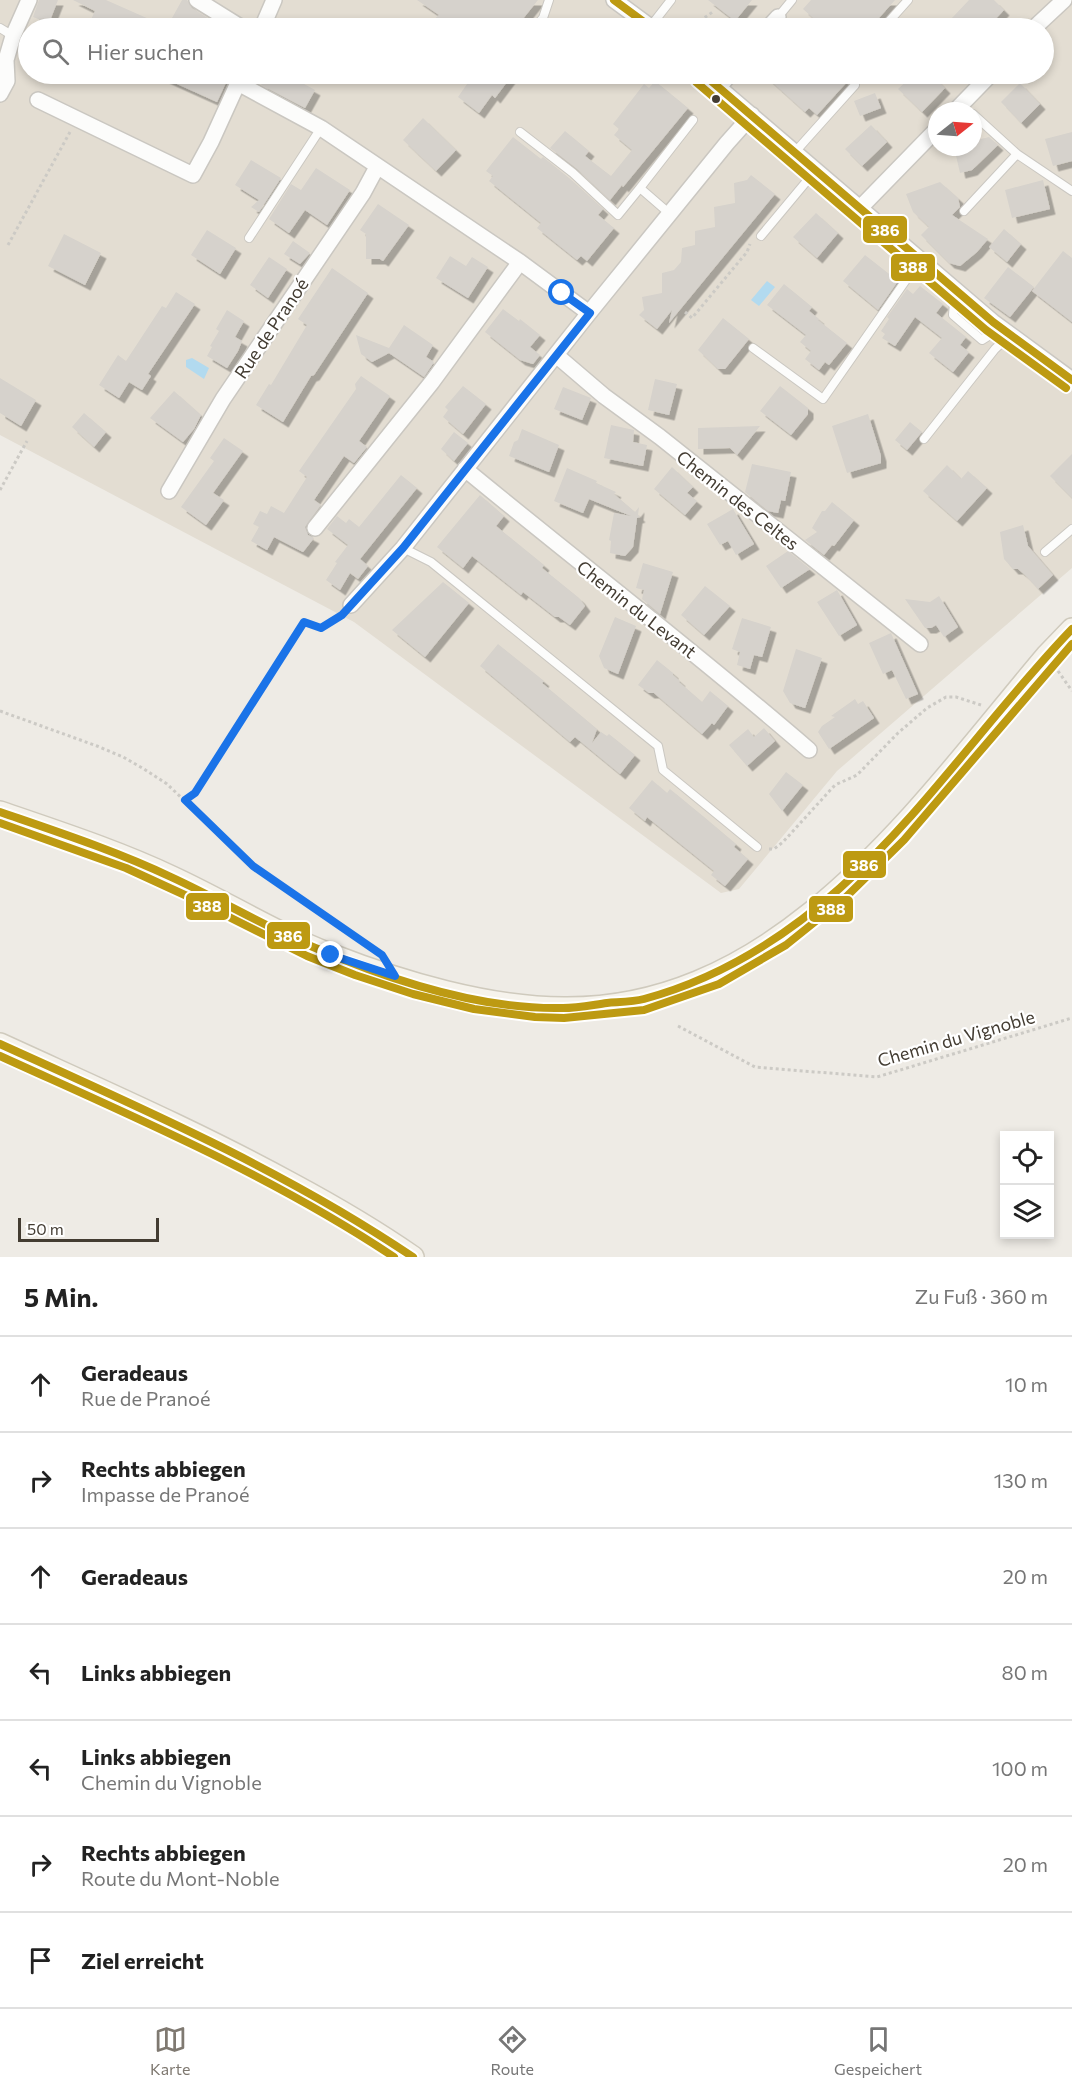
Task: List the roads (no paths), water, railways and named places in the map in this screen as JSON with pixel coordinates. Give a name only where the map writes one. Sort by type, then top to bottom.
[{"type":"street","points":[[0,94],[7,81],[7,32],[29,0]]},
{"type":"street","points":[[197,0],[226,18]]},
{"type":"street","points":[[266,18],[274,0]]},
{"type":"street","points":[[614,0],[638,18]]},
{"type":"street","points":[[1045,18],[1064,0]]},
{"type":"street","points":[[38,100],[193,175],[237,84]]},
{"type":"street","points":[[250,84],[321,128],[520,262],[590,313]]},
{"type":"street","points":[[715,84],[1006,332],[1072,380]]},
{"type":"street","points":[[971,102],[984,84]]},
{"type":"street","points":[[351,605],[403,548],[556,355],[752,115]]},
{"type":"street","points":[[860,208],[928,138]]},
{"type":"street","name":"Rue de Pranoé","points":[[169,491],[223,399],[363,193],[378,167]]},
{"type":"street","points":[[315,528],[432,382],[520,262]]},
{"type":"street","name":"Chemin des Celtes","points":[[556,355],[604,396],[660,437],[920,644]]},
{"type":"street","name":"Chemin du Levant","points":[[465,469],[750,699],[809,750]]},
{"type":"street","points":[[0,812],[118,854],[169,875],[305,944],[363,967],[482,999],[526,1007],[585,1007],[629,1002],[696,982],[751,955],[801,921],[859,872],[896,834],[1047,655],[1072,629]]},
{"type":"street","points":[[0,1044],[183,1128],[261,1167],[359,1222],[413,1257]]},
{"type":"lane","points":[[543,18],[549,0]]},
{"type":"lane","points":[[658,18],[671,0]]},
{"type":"lane","points":[[776,18],[792,0]]},
{"type":"lane","points":[[892,18],[908,0]]},
{"type":"lane","points":[[795,152],[855,84]]},
{"type":"lane","points":[[520,132],[573,173],[618,215],[693,120]]},
{"type":"lane","points":[[982,124],[1017,154],[1072,191]]},
{"type":"lane","points":[[249,238],[321,128]]},
{"type":"lane","points":[[964,211],[1017,154]]},
{"type":"lane","points":[[761,236],[816,170]]},
{"type":"lane","points":[[640,188],[670,214]]},
{"type":"lane","points":[[753,348],[823,399],[920,260]]},
{"type":"lane","points":[[924,439],[1006,332]]},
{"type":"lane","points":[[1045,552],[1072,530]]},
{"type":"lane","points":[[403,548],[430,562],[658,746],[663,770],[757,847]]},
{"type":"water","points":[[767,281],[775,287],[759,306],[751,300]]},
{"type":"water","points":[[192,358],[209,368],[204,379],[186,367],[186,360]]}]
